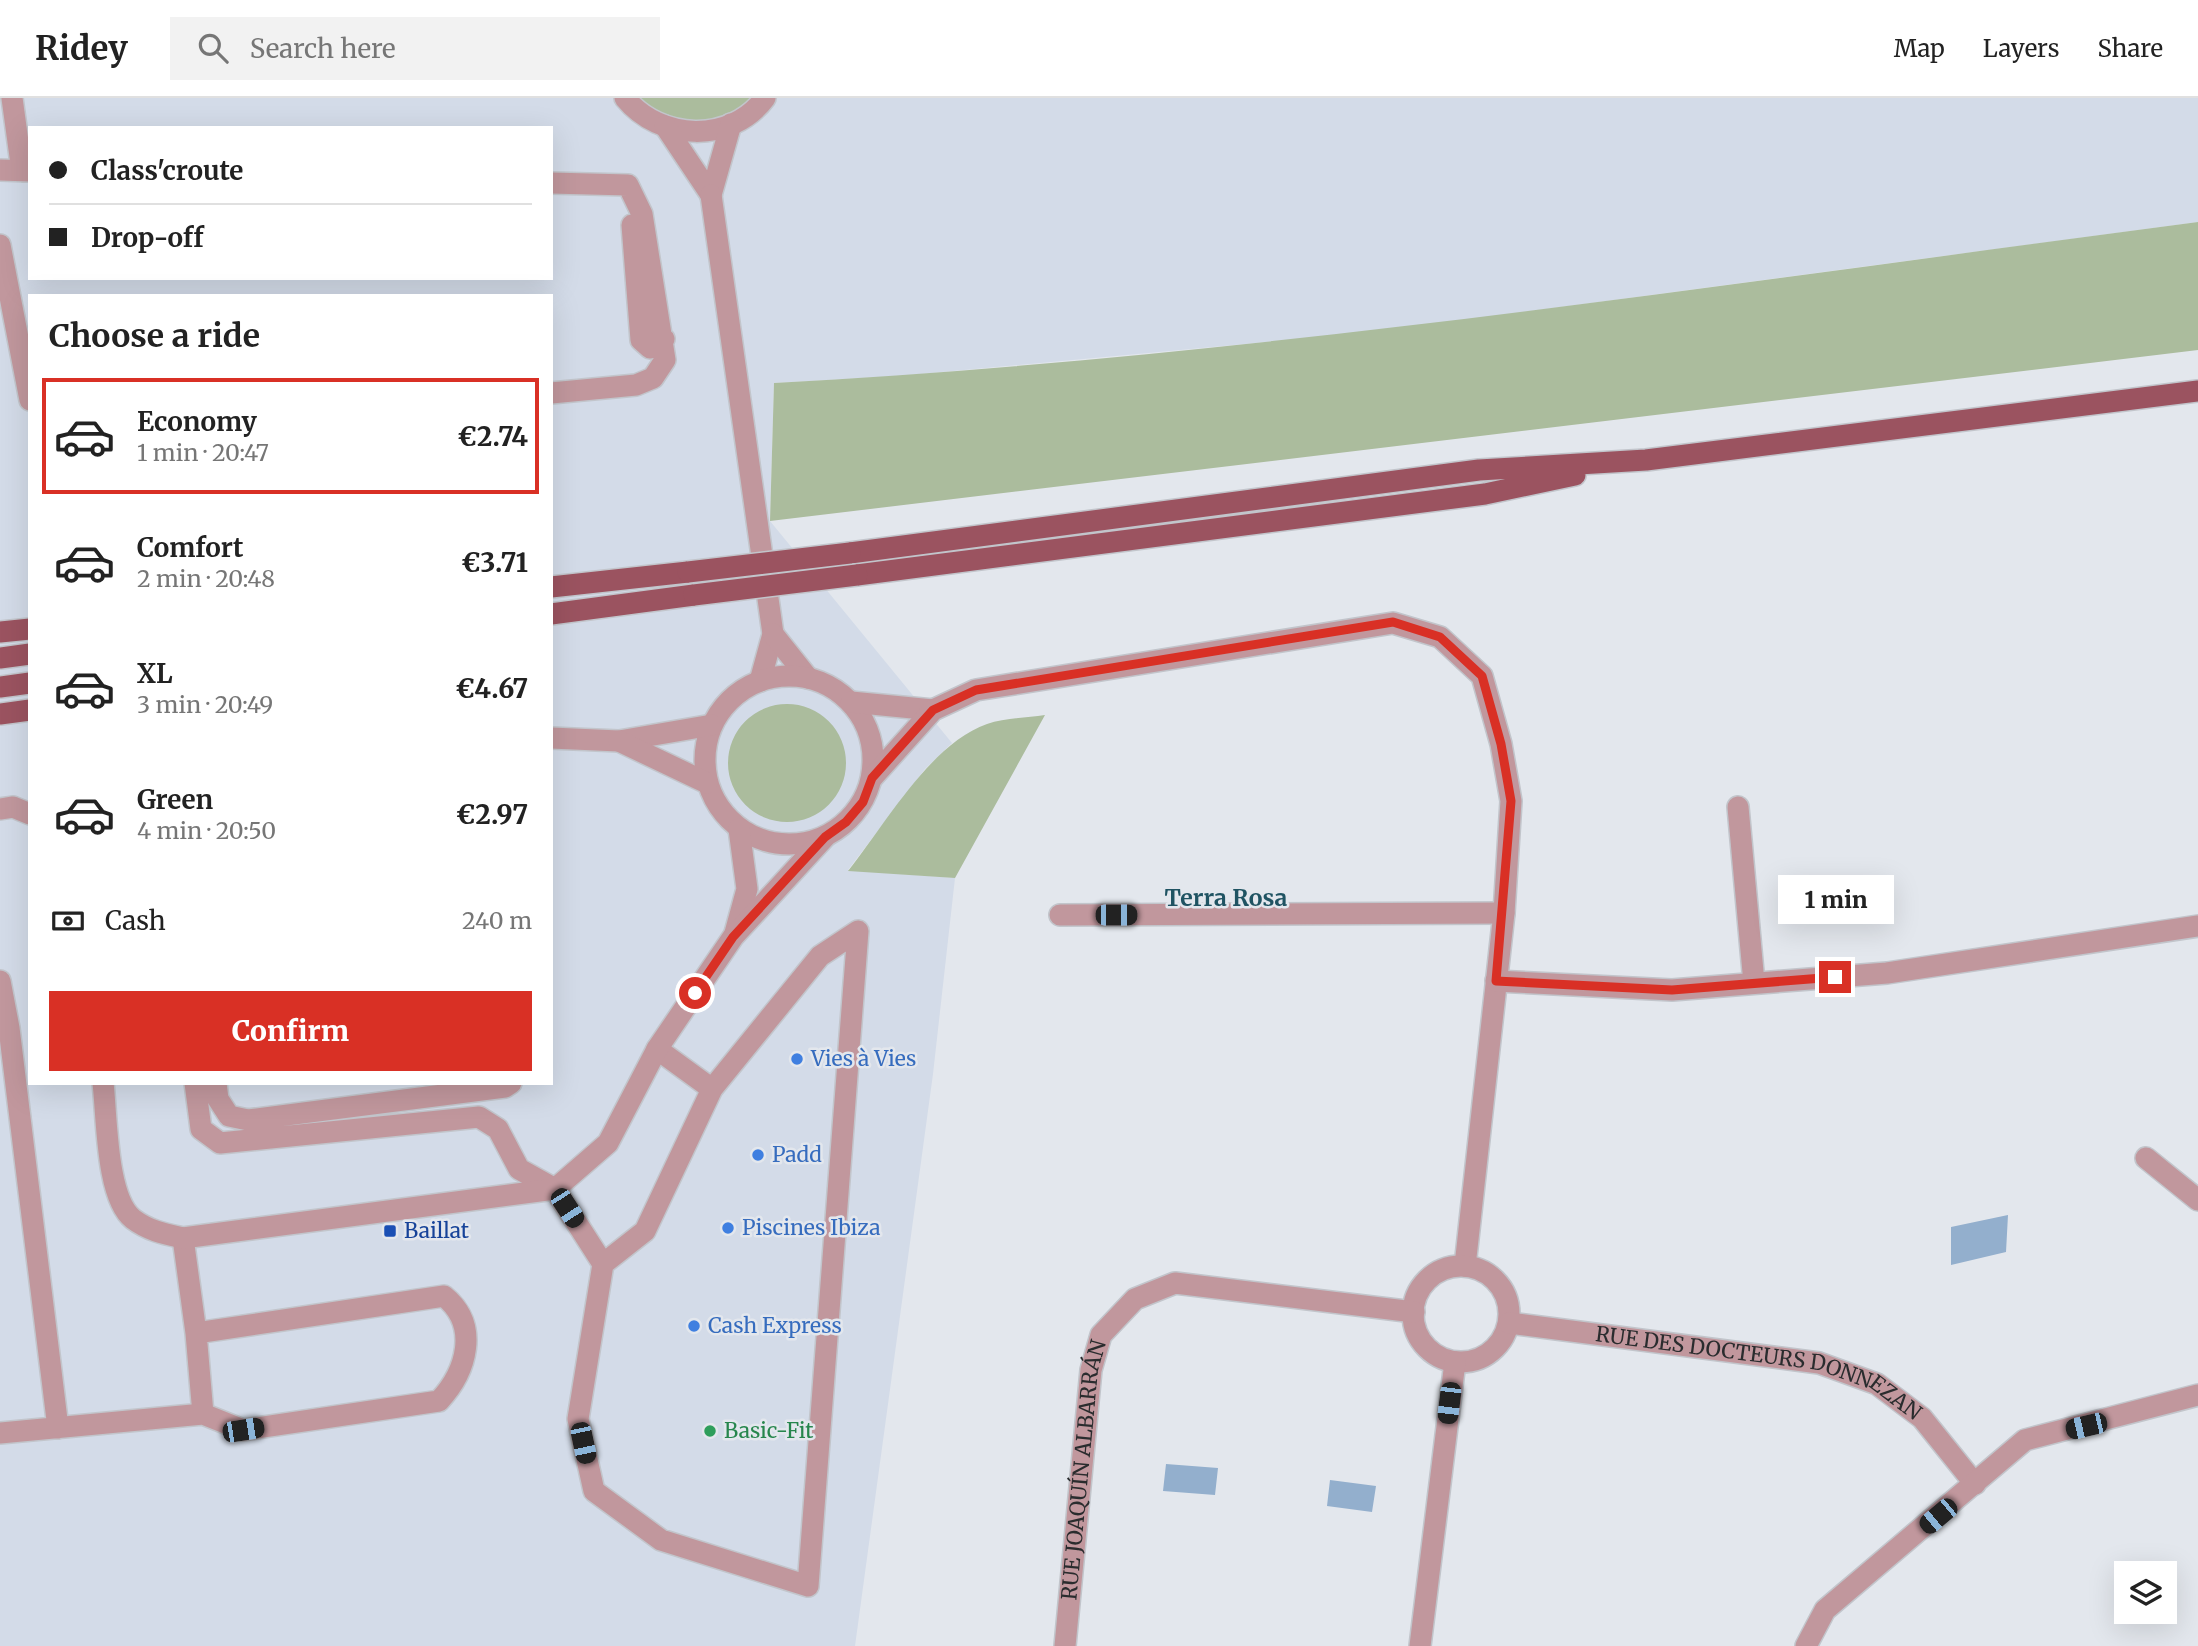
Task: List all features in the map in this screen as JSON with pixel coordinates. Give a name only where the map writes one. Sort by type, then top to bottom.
[{"type":"main road","points":[[553,587],[850,552],[1479,470],[1646,460],[2198,391]]},
{"type":"main road","points":[[553,614],[1486,494],[1646,460]]},
{"type":"main road","points":[[0,632],[28,629]]},
{"type":"main road","points":[[0,658],[28,654]]},
{"type":"main road","points":[[0,687],[28,684]]},
{"type":"main road","points":[[0,714],[28,710]]},
{"type":"street","points":[[0,170],[26,171],[12,98]]},
{"type":"street","points":[[625,98],[644,116],[686,133],[710,132],[731,124],[757,109],[765,98]]},
{"type":"street","points":[[731,124],[711,195],[773,635],[760,681]]},
{"type":"street","points":[[665,126],[711,195]]},
{"type":"street","points":[[553,183],[628,185],[641,340],[650,348],[660,346],[664,339],[665,360],[653,378],[636,385],[553,393]]},
{"type":"street","points":[[0,245],[28,390]]},
{"type":"street","points":[[872,778],[933,710],[976,690],[1393,622],[1440,637],[1482,676],[1501,744],[1511,801],[1504,913],[1465,1266]]},
{"type":"street","points":[[773,635],[808,678]]},
{"type":"street","points":[[103,1085],[115,1187],[131,1217],[155,1232],[183,1238],[555,1189],[608,1143],[657,1049],[733,937],[825,837],[846,822],[863,802],[872,778],[873,751],[866,724],[851,702],[831,687],[808,678],[784,676],[760,681],[740,691],[724,706],[712,725],[704,753],[707,783],[719,809],[739,829],[759,840],[803,844],[825,837]]},
{"type":"street","points":[[851,702],[933,710]]},
{"type":"street","points":[[553,738],[619,741],[712,725]]},
{"type":"street","points":[[619,741],[707,783]]},
{"type":"street","points":[[0,809],[13,807],[28,813]]},
{"type":"street","points":[[1738,807],[1754,984]]},
{"type":"street","points":[[733,937],[747,888],[739,829]]},
{"type":"street","points":[[1060,915],[1504,913]]},
{"type":"street","points":[[1496,981],[1672,990],[1754,984],[1887,973],[2198,926]]},
{"type":"street","points":[[195,1085],[201,1129],[220,1143],[479,1117],[498,1129],[519,1169],[555,1189],[603,1264],[578,1419],[594,1491],[662,1540],[808,1586],[858,931],[820,956],[712,1089],[645,1231],[603,1264]]},
{"type":"street","points":[[0,981],[13,1028],[58,1429]]},
{"type":"street","points":[[657,1049],[712,1089]]},
{"type":"street","points":[[216,1085],[218,1099],[229,1116],[248,1120],[508,1085]]},
{"type":"street","points":[[2146,1158],[2198,1200]]},
{"type":"street","points":[[183,1238],[196,1333],[203,1414]]},
{"type":"street","points":[[1465,1266],[1480,1270],[1504,1291],[1509,1306],[1509,1322],[1504,1337],[1484,1357],[1455,1362],[1430,1351],[1420,1340],[1413,1312],[1416,1297],[1423,1284],[1435,1274],[1465,1266]]},
{"type":"street","name":"RUE JOAQUÍN ALBARRÁN","points":[[1065,1646],[1091,1370],[1101,1335],[1135,1298],[1175,1283],[1413,1312]]},
{"type":"street","points":[[0,1433],[203,1414],[243,1430],[439,1401],[454,1385],[465,1362],[464,1329],[457,1307],[444,1296],[196,1333]]},
{"type":"street","name":"RUE DES DOCTEURS DONNEZAN","points":[[1509,1322],[1819,1363],[1877,1384],[1922,1418],[1975,1484]]},
{"type":"street","points":[[1420,1646],[1455,1362]]},
{"type":"street","points":[[1806,1646],[1825,1610],[2025,1440],[2198,1395]]},
{"type":"shaded area","points":[[0,98],[2198,98],[2198,222],[1374,332],[899,376],[774,383],[770,521],[952,743],[925,769],[848,870],[955,878],[933,1074],[855,1646],[0,1646]]},
{"type":"green space","points":[[627,98],[763,98],[756,108],[687,131]]},
{"type":"green space","points":[[2198,222],[2198,350],[770,521],[774,383],[1132,356],[1310,337]]},
{"type":"green space","points":[[787,704],[810,708],[829,721],[842,740],[846,763],[842,786],[829,805],[810,818],[787,822],[764,818],[745,805],[732,786],[728,763],[732,740],[745,721],[764,708]]},
{"type":"green space","points":[[1045,715],[955,878],[848,871],[910,788],[946,749],[966,734],[987,724]]},
{"type":"water","points":[[2008,1215],[2006,1252],[1951,1265],[1951,1227]]},
{"type":"water","points":[[1166,1464],[1218,1468],[1215,1495],[1163,1491]]},
{"type":"water","points":[[1330,1480],[1376,1486],[1372,1512],[1327,1506]]},
{"type":"place","name":"Vies à Vies","points":[[797,1059]]},
{"type":"place","name":"Padd","points":[[758,1155]]},
{"type":"place","name":"Piscines Ibiza","points":[[728,1228]]},
{"type":"place","name":"Baillat","points":[[390,1231]]},
{"type":"place","name":"Cash Express","points":[[694,1326]]},
{"type":"place","name":"Basic-Fit","points":[[710,1431]]},
{"type":"district","name":"Terra Rosa","points":[[1226,898]]},
{"type":"route","points":[[695,993],[733,937],[825,837],[846,822],[863,802],[872,778],[933,710],[976,690],[1393,622],[1440,637],[1482,676],[1501,744],[1511,801],[1504,913],[1496,981],[1672,990],[1835,977]]}]
